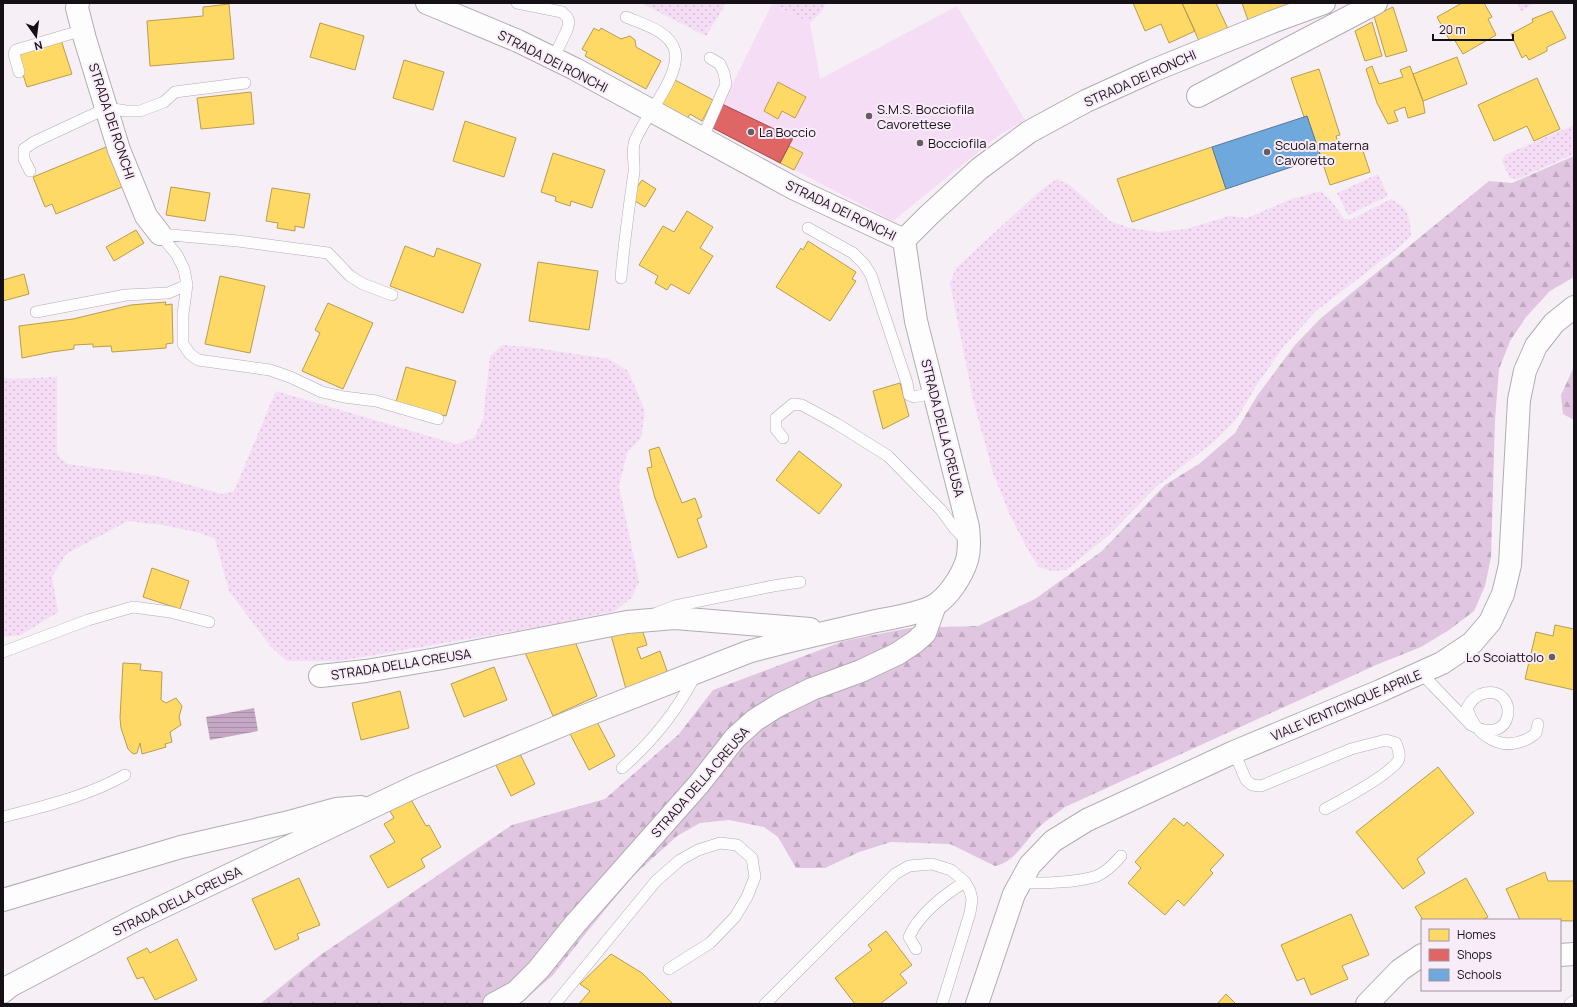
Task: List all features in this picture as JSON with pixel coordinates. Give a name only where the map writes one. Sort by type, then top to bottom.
[{"type":"street","name":"STRADA DEI RONCHI","points":[[78,3],[77,8],[83,30],[119,150],[131,183],[146,216],[160,234]]},
{"type":"street","name":"STRADA DEI RONCHI","points":[[427,3],[518,41],[795,189],[904,240],[979,169],[1029,132],[1086,101],[1152,71],[1272,22],[1324,3]]},
{"type":"street","points":[[1198,96],[1376,3]]},
{"type":"street","name":"STRADA DELLA CREUSA","points":[[3,992],[20,980],[124,926],[416,786],[572,721],[748,652],[776,644],[908,614],[935,605],[949,592],[959,578],[967,560],[969,543],[968,527],[916,321],[904,240]]},
{"type":"street","name":"VIALE VENTICINQUE APRILE","points":[[977,1004],[1014,894],[1030,865],[1053,841],[1087,820],[1234,752],[1380,692],[1442,663],[1472,643],[1490,622],[1503,594],[1510,565],[1520,400],[1525,371],[1536,346],[1554,323],[1574,307]]},
{"type":"street","name":"STRADA DELLA CREUSA","points":[[500,1003],[516,992],[538,970],[575,924],[699,784],[735,738],[755,720],[779,705],[812,689],[861,671],[903,650],[925,633],[935,605]]},
{"type":"street","name":"STRADA DELLA CREUSA","points":[[320,676],[366,671],[437,659],[627,622],[675,618],[839,630]]},
{"type":"street","name":"STRADA DELLA CREUSA","points":[[3,900],[181,847],[285,823],[336,808],[376,806]]},
{"type":"street","points":[[1561,955],[1574,954]]},
{"type":"street","points":[[1367,1004],[1400,970],[1421,956]]},
{"type":"lane","points":[[517,3],[562,12],[567,17],[569,22],[567,30],[553,59]]},
{"type":"lane","points":[[621,278],[634,169],[634,143],[640,130],[652,112],[673,70],[675,62],[675,50],[670,41],[662,33],[626,17]]},
{"type":"lane","points":[[19,72],[14,54],[16,50],[83,30]]},
{"type":"lane","points":[[702,139],[726,84],[724,73],[720,64],[710,58]]},
{"type":"lane","points":[[30,171],[24,159],[24,149],[34,142],[107,108],[126,111],[140,110],[164,102],[175,92],[245,83]]},
{"type":"lane","points":[[808,228],[853,253],[864,264],[873,282],[910,395],[914,397],[933,393]]},
{"type":"lane","points":[[160,234],[177,255],[184,269],[187,284],[183,314],[183,344],[190,354],[198,360],[270,370],[290,377],[322,392],[344,397],[376,401],[438,419]]},
{"type":"lane","points":[[160,234],[238,241],[328,253],[350,276],[363,284],[392,295]]},
{"type":"lane","points":[[36,312],[126,295],[168,292],[187,284]]},
{"type":"lane","points":[[783,438],[776,429],[776,418],[793,404],[802,405],[837,424],[888,456],[930,498],[955,529],[969,543]]},
{"type":"lane","points":[[654,620],[657,613],[675,606],[800,582]]},
{"type":"lane","points":[[3,652],[88,620],[133,607],[170,612],[209,622]]},
{"type":"lane","points":[[622,768],[650,741],[683,699],[698,671]]},
{"type":"lane","points":[[1421,673],[1471,724],[1476,727],[1481,730],[1489,731],[1504,724],[1508,717],[1509,711],[1507,704],[1502,697],[1496,693],[1481,694],[1470,703],[1467,708],[1473,723],[1477,728],[1481,733],[1494,742],[1513,744],[1525,740],[1536,733],[1538,724]]},
{"type":"lane","points":[[1234,752],[1246,780],[1252,785],[1261,786],[1351,749],[1386,740],[1396,743],[1399,752],[1398,760],[1389,770],[1325,809]]},
{"type":"lane","points":[[3,817],[61,801],[106,786],[126,775]]},
{"type":"lane","points":[[555,1004],[646,893],[680,860],[698,850],[720,843],[737,845],[752,858],[755,876],[746,897],[735,917],[710,943],[669,969]]},
{"type":"lane","points":[[1020,883],[1078,880],[1098,875],[1114,864],[1121,856]]},
{"type":"lane","points":[[765,1004],[895,874],[909,866],[932,864],[951,870],[965,882],[970,891],[972,900],[970,913],[942,1004]]},
{"type":"lane","points":[[916,949],[909,937],[913,928],[935,904],[952,890],[965,882]]},
{"type":"lane","points":[[1570,1004],[1574,1001]]},
{"type":"shaded area","points":[[641,3],[726,3],[706,36]]},
{"type":"shaded area","points":[[771,3],[826,3],[822,11],[810,23]]},
{"type":"shaded area","points":[[1517,3],[1535,3],[1521,11]]},
{"type":"shaded area","name":"S.M.S. Bocciofila Cavorettese","points":[[772,4],[810,23],[820,79],[957,6],[1025,120],[998,136],[893,221],[711,127]]},
{"type":"shaded area","points":[[1574,125],[1574,154],[1518,179],[1510,178],[1502,161],[1505,155]]},
{"type":"shaded area","points":[[1378,174],[1388,196],[1348,215],[1337,193]]},
{"type":"shaded area","points":[[1057,179],[1071,186],[1110,221],[1130,228],[1158,232],[1186,229],[1229,216],[1247,218],[1289,200],[1321,191],[1333,203],[1344,219],[1352,219],[1391,199],[1402,206],[1405,210],[1409,218],[1411,236],[1398,248],[1316,311],[1284,346],[1256,386],[1236,420],[1216,440],[1156,487],[1109,535],[1066,570],[1052,571],[1039,567],[1029,552],[1010,515],[993,473],[973,399],[950,283],[956,268],[1042,189]]},
{"type":"shaded area","points":[[502,345],[529,347],[609,359],[628,371],[645,411],[641,438],[627,453],[619,486],[639,582],[632,597],[615,611],[544,626],[339,661],[287,661],[271,647],[229,591],[215,539],[200,533],[163,525],[128,521],[66,554],[52,577],[58,612],[21,635],[3,637],[3,377],[11,379],[57,377],[57,454],[67,464],[157,476],[222,494],[234,491],[276,391],[456,444],[474,438],[483,419],[490,356]]},
{"type":"shaded area","points":[[254,708],[258,731],[210,740],[206,717]]},
{"type":"green space","points":[[1574,156],[1574,277],[1550,291],[1526,317],[1510,341],[1499,369],[1495,420],[1491,557],[1485,586],[1474,611],[1449,630],[1421,647],[1376,665],[1065,807],[1040,826],[1008,861],[1002,864],[995,866],[950,844],[891,842],[859,852],[825,868],[796,868],[778,837],[764,827],[729,820],[700,823],[677,836],[633,876],[553,975],[520,1004],[260,1004],[319,956],[512,825],[605,799],[679,734],[713,690],[844,641],[909,628],[978,626],[1035,599],[1102,551],[1165,485],[1199,464],[1235,433],[1257,396],[1295,345],[1321,318],[1489,181],[1512,183]]},
{"type":"green space","points":[[1574,367],[1574,420],[1563,414],[1561,395]]},
{"type":"building: Homes","points":[[1133,3],[1182,3],[1195,31],[1169,43],[1161,24],[1145,31]]},
{"type":"building: Homes","points":[[1182,3],[1216,3],[1229,31],[1200,43]]},
{"type":"building: Homes","points":[[1242,3],[1289,3],[1291,8],[1249,23]]},
{"type":"building: Homes","points":[[1462,3],[1484,3],[1492,17],[1488,19],[1496,35],[1463,54],[1454,39],[1450,41],[1437,17]]},
{"type":"building: Homes","points":[[229,4],[234,59],[150,66],[147,21],[203,16],[203,7]]},
{"type":"building: Homes","points":[[1393,7],[1407,51],[1386,57],[1374,16]]},
{"type":"building: Homes","points":[[1552,11],[1566,38],[1547,47],[1547,51],[1529,60],[1526,55],[1522,58],[1511,34],[1533,22],[1532,19]]},
{"type":"building: Homes","points":[[1372,22],[1382,56],[1365,61],[1355,31]]},
{"type":"building: Homes","points":[[320,23],[364,36],[355,70],[310,57]]},
{"type":"building: Homes","points":[[594,28],[599,31],[601,28],[621,39],[630,36],[635,40],[636,47],[661,61],[646,89],[585,56],[587,52],[582,49]]},
{"type":"building: Homes","points":[[61,40],[72,74],[27,87],[16,53]]},
{"type":"building: Homes","points":[[1457,57],[1467,84],[1423,101],[1413,74]]},
{"type":"building: Homes","points":[[404,60],[444,72],[433,110],[393,98]]},
{"type":"building: Homes","points":[[1372,66],[1379,84],[1403,77],[1400,70],[1410,66],[1423,101],[1425,113],[1408,118],[1405,107],[1394,111],[1398,121],[1388,124],[1377,103],[1366,69]]},
{"type":"building: Homes","points":[[1319,69],[1340,135],[1336,136],[1340,148],[1360,142],[1370,172],[1330,185],[1307,116],[1304,117],[1291,78]]},
{"type":"building: Homes","points":[[1537,78],[1560,129],[1534,141],[1527,126],[1494,141],[1478,105]]},
{"type":"building: Homes","points":[[675,80],[713,100],[702,121],[690,114],[685,122],[659,109]]},
{"type":"building: Homes","points":[[778,82],[806,97],[795,118],[782,111],[778,119],[764,111]]},
{"type":"building: Homes","points":[[251,92],[254,124],[201,129],[197,98]]},
{"type":"building: Homes","points":[[465,121],[516,138],[504,177],[453,161]]},
{"type":"building: Homes","points":[[111,145],[127,185],[56,214],[52,204],[45,207],[33,177]]},
{"type":"building: Homes","points":[[789,146],[803,153],[794,170],[780,163]]},
{"type":"building: Homes","points":[[1212,147],[1226,189],[1132,222],[1117,179]]},
{"type":"building: Homes","points":[[553,153],[605,170],[592,208],[571,201],[570,206],[555,201],[556,197],[541,192]]},
{"type":"building: Homes","points":[[642,180],[656,189],[645,207],[630,198]]},
{"type":"building: Homes","points":[[171,187],[210,193],[205,221],[166,215]]},
{"type":"building: Homes","points":[[272,188],[310,194],[304,228],[295,226],[295,231],[277,228],[278,223],[266,221]]},
{"type":"building: Homes","points":[[687,211],[713,227],[700,248],[713,256],[689,294],[671,284],[667,290],[655,283],[658,276],[639,265],[663,226],[674,232]]},
{"type":"building: Homes","points":[[136,230],[144,243],[114,261],[106,247]]},
{"type":"building: Homes","points":[[808,241],[856,272],[852,279],[856,281],[830,321],[776,287],[801,248],[803,250]]},
{"type":"building: Homes","points":[[405,246],[434,257],[437,248],[481,264],[463,313],[390,286]]},
{"type":"building: Homes","points":[[538,262],[598,271],[589,330],[529,321]]},
{"type":"building: Homes","points":[[24,274],[29,294],[3,301],[3,280]]},
{"type":"building: Homes","points":[[220,276],[265,286],[250,353],[205,344]]},
{"type":"building: Homes","points":[[166,302],[165,305],[172,304],[173,343],[166,344],[166,348],[112,352],[111,346],[93,347],[93,344],[74,345],[74,349],[22,358],[19,326],[73,319],[131,305]]},
{"type":"building: Homes","points":[[328,303],[373,323],[343,389],[302,371],[320,333],[315,330]]},
{"type":"building: Homes","points":[[406,367],[456,381],[446,416],[396,402]]},
{"type":"building: Homes","points":[[900,383],[909,416],[883,429],[873,391]]},
{"type":"building: Homes","points":[[659,447],[682,503],[695,498],[702,517],[697,519],[707,547],[678,558],[655,498],[647,468],[652,467],[649,450]]},
{"type":"building: Homes","points":[[799,451],[842,485],[819,514],[776,480]]},
{"type":"building: Homes","points":[[152,568],[189,581],[180,609],[143,597]]},
{"type":"building: Homes","name":"Lo Scoiattolo","points":[[1555,625],[1574,629],[1574,690],[1525,679],[1536,632],[1553,636]]},
{"type":"building: Homes","points":[[641,626],[647,645],[637,648],[641,659],[660,651],[668,674],[626,689],[611,635]]},
{"type":"building: Homes","points":[[574,639],[597,696],[553,716],[524,650]]},
{"type":"building: Homes","points":[[123,663],[141,664],[140,670],[162,672],[161,700],[166,703],[176,698],[182,706],[179,717],[181,725],[170,732],[172,742],[165,744],[166,747],[142,754],[140,743],[137,753],[134,754],[128,749],[121,728],[120,718]]},
{"type":"building: Homes","points":[[494,667],[507,700],[464,717],[451,684]]},
{"type":"building: Homes","points":[[400,691],[409,728],[361,740],[352,703]]},
{"type":"building: Homes","points":[[595,718],[615,756],[589,770],[569,732]]},
{"type":"building: Homes","points":[[520,754],[535,784],[511,796],[496,765]]},
{"type":"building: Homes","points":[[1438,767],[1474,813],[1417,859],[1425,873],[1403,889],[1356,832]]},
{"type":"building: Homes","points":[[409,796],[426,826],[429,825],[441,847],[421,859],[425,867],[388,888],[370,856],[395,842],[384,824],[394,818],[388,808]]},
{"type":"building: Homes","points":[[1174,818],[1184,826],[1187,822],[1224,855],[1210,870],[1213,873],[1184,906],[1178,900],[1165,915],[1128,883],[1141,868],[1135,862]]},
{"type":"building: Homes","points":[[1545,872],[1548,881],[1574,881],[1574,921],[1561,921],[1561,919],[1520,919],[1506,889]]},
{"type":"building: Homes","points":[[299,878],[320,925],[297,934],[299,939],[275,950],[252,899]]},
{"type":"building: Homes","points":[[1466,878],[1488,917],[1484,919],[1422,919],[1415,907]]},
{"type":"building: Homes","points":[[1351,914],[1369,955],[1342,966],[1348,979],[1311,995],[1304,978],[1297,981],[1281,945]]},
{"type":"building: Homes","points":[[886,931],[912,965],[900,974],[907,983],[880,1004],[855,1004],[835,978],[872,950],[868,945]]},
{"type":"building: Homes","points":[[177,939],[197,980],[155,1000],[143,977],[137,979],[127,958],[147,948],[150,953]]},
{"type":"building: Homes","points":[[611,954],[642,973],[673,1004],[579,1004],[590,991],[580,984]]},
{"type":"building: Homes","points":[[1226,994],[1236,1004],[1217,1004]]},
{"type":"building: Shops","name":"La Boccio","points":[[722,104],[793,138],[780,163],[711,127]]},
{"type":"building: Schools","name":"Scuola materna Cavoretto","points":[[1307,116],[1321,157],[1226,189],[1212,147]]},
{"type":"place","name":"S.M.S. Bocciofila Cavorettese","points":[[869,116]]},
{"type":"place","name":"La Boccio","points":[[751,132]]},
{"type":"place","name":"Bocciofila","points":[[920,143]]},
{"type":"place","name":"Scuola materna Cavoretto","points":[[1267,152]]},
{"type":"place","name":"Lo Scoiattolo","points":[[1552,657]]}]
